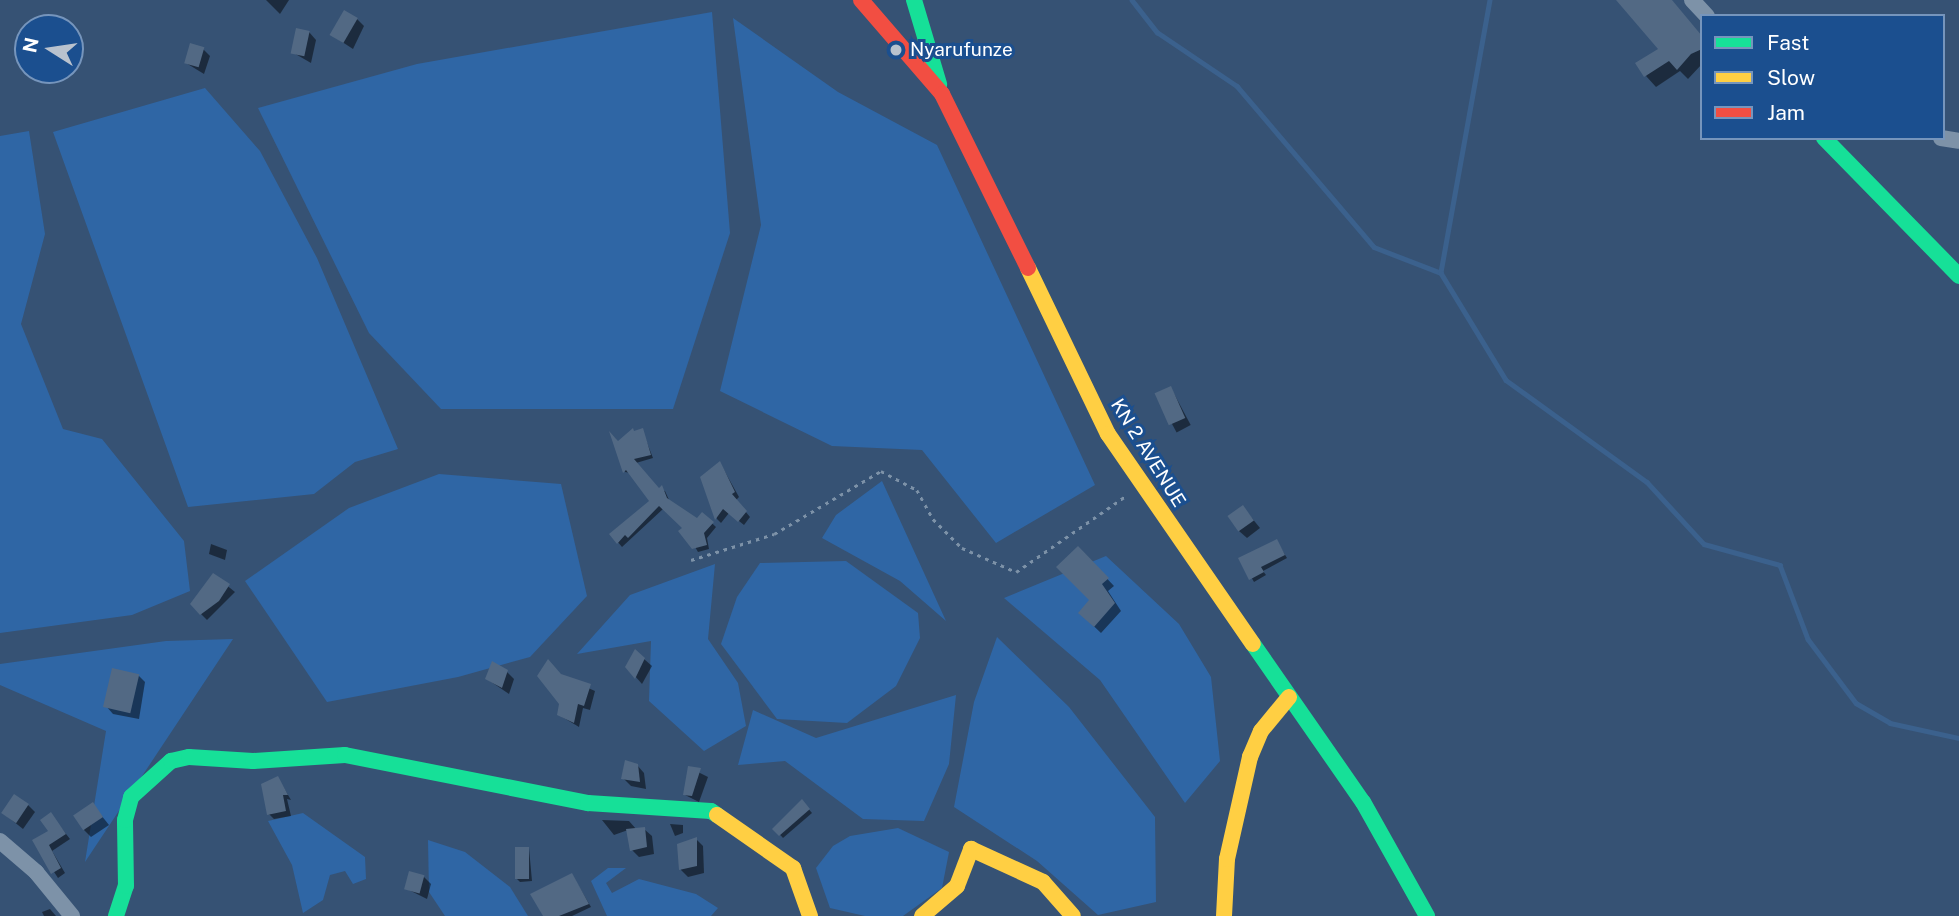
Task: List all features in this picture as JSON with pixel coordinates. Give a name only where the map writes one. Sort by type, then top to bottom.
[{"type":"street","name":"KN 2 AVENUE","points":[[860,0],[942,93],[1005,215],[1063,350],[1108,434],[1363,802],[1427,916]]},
{"type":"street","points":[[914,0],[942,93]]},
{"type":"street","points":[[1826,140],[1959,276]]},
{"type":"street","points":[[1224,916],[1227,859],[1250,757],[1261,731],[1289,696]]},
{"type":"street","points":[[116,916],[126,886],[125,820],[131,797],[170,761],[345,755],[579,802],[711,811],[793,868],[810,916]]},
{"type":"street","points":[[0,841],[36,872],[72,916]]},
{"type":"street","points":[[922,916],[957,886],[971,849],[1043,881],[1073,916]]},
{"type":"path","points":[[691,561],[774,534],[881,471],[917,490],[933,519],[962,548],[1016,572],[1142,485]]},
{"type":"shaded area","points":[[712,12],[730,233],[673,409],[441,409],[369,333],[258,108],[417,64]]},
{"type":"shaded area","points":[[733,18],[838,92],[937,145],[1095,485],[996,543],[922,450],[832,446],[720,391],[761,225]]},
{"type":"shaded area","points":[[205,88],[260,151],[317,258],[398,449],[355,462],[314,494],[188,507],[53,132]]},
{"type":"shaded area","points":[[29,131],[45,234],[21,324],[63,429],[102,439],[184,541],[190,591],[132,615],[0,633],[0,136]]},
{"type":"shaded area","points":[[439,474],[561,484],[587,596],[530,657],[458,677],[327,702],[245,581],[349,508]]},
{"type":"shaded area","points":[[882,481],[946,621],[900,581],[822,538],[836,515]]},
{"type":"shaded area","points":[[1106,556],[1179,624],[1211,677],[1220,761],[1185,803],[1100,680],[1004,598]]},
{"type":"shaded area","points":[[846,561],[918,613],[920,638],[896,686],[847,723],[777,719],[721,644],[737,597],[760,563]]},
{"type":"shaded area","points":[[715,564],[708,639],[738,683],[746,726],[704,751],[649,701],[651,641],[577,654],[630,595]]},
{"type":"shaded area","points":[[997,637],[1069,707],[1155,817],[1156,902],[1098,915],[1037,861],[954,807],[974,702]]},
{"type":"shaded area","points":[[233,639],[85,862],[106,731],[0,685],[0,664],[166,641]]},
{"type":"shaded area","points":[[956,695],[949,764],[924,821],[863,819],[785,761],[738,765],[753,710],[816,738]]},
{"type":"shaded area","points":[[303,813],[365,857],[366,879],[353,884],[345,871],[330,875],[323,900],[303,913],[292,865],[268,821]]},
{"type":"shaded area","points":[[898,828],[949,852],[942,888],[903,916],[865,916],[830,908],[816,868],[833,846],[850,836]]},
{"type":"shaded area","points":[[428,840],[465,852],[510,887],[528,916],[445,916],[429,892]]},
{"type":"shaded area","points":[[608,868],[626,868],[606,883],[612,893],[639,879],[696,894],[718,908],[711,916],[607,916],[591,881]]},
{"type":"building","points":[[1616,0],[1672,0],[1700,34],[1700,50],[1691,54],[1677,70],[1669,61],[1644,77],[1635,63],[1658,49]]},
{"type":"building","points":[[344,10],[358,18],[343,43],[330,35]]},
{"type":"building","points":[[296,28],[310,31],[304,56],[291,53]]},
{"type":"building","points":[[190,43],[204,47],[199,67],[184,63]]},
{"type":"building","points":[[1171,386],[1185,418],[1169,425],[1155,393]]},
{"type":"building","points":[[633,428],[634,431],[643,428],[651,455],[634,459],[659,488],[662,485],[667,498],[697,518],[702,512],[714,522],[704,533],[707,545],[692,549],[678,531],[682,528],[659,506],[628,538],[625,535],[617,544],[609,534],[649,501],[626,470],[623,473],[609,431],[618,441]]},
{"type":"building","points":[[720,461],[735,492],[732,494],[747,511],[738,522],[723,509],[715,520],[700,477]]},
{"type":"building","points":[[1243,505],[1254,521],[1238,531],[1227,516]]},
{"type":"building","points":[[1277,539],[1285,555],[1261,567],[1264,572],[1249,580],[1238,558]]},
{"type":"building","points":[[1078,546],[1109,578],[1102,584],[1115,603],[1094,627],[1078,613],[1089,600],[1056,567]]},
{"type":"building","points":[[213,573],[230,584],[219,601],[200,615],[190,604]]},
{"type":"building","points":[[635,649],[645,658],[635,679],[625,667]]},
{"type":"building","points":[[548,659],[561,674],[591,684],[584,706],[578,704],[574,723],[557,715],[559,704],[537,676]]},
{"type":"building","points":[[492,661],[508,670],[502,688],[485,679]]},
{"type":"building","points":[[112,668],[139,674],[130,713],[103,707]]},
{"type":"building","points":[[625,760],[638,764],[640,782],[621,779]]},
{"type":"building","points":[[688,766],[701,768],[692,796],[683,795]]},
{"type":"building","points":[[278,776],[288,795],[283,795],[286,811],[267,815],[261,784]]},
{"type":"building","points":[[14,794],[29,804],[16,823],[1,813]]},
{"type":"building","points":[[802,799],[810,809],[779,836],[772,829]]},
{"type":"building","points":[[93,802],[103,817],[83,830],[73,815]]},
{"type":"building","points":[[51,812],[66,834],[49,845],[61,868],[51,874],[32,840],[48,831],[40,820]]},
{"type":"building","points":[[645,827],[647,847],[630,851],[626,829]]},
{"type":"building","points":[[697,837],[697,866],[679,870],[677,844]]},
{"type":"building","points":[[515,847],[529,847],[529,879],[515,879]]},
{"type":"building","points":[[409,871],[424,875],[420,893],[404,889]]},
{"type":"building","points":[[572,873],[589,904],[559,916],[543,916],[530,894]]},
{"type":"waterway","points":[[1132,0],[1157,32],[1237,86],[1374,247],[1441,273]]},
{"type":"waterway","points":[[1490,0],[1441,273],[1506,380],[1647,482],[1704,544],[1780,565],[1808,639],[1856,703],[1890,723],[1959,738]]},
{"type":"traffic: fast","points":[[914,0],[939,84]]},
{"type":"traffic: fast","points":[[1826,140],[1959,276]]},
{"type":"traffic: fast","points":[[1253,644],[1363,802],[1427,916]]},
{"type":"traffic: fast","points":[[116,916],[126,886],[125,820],[131,797],[171,761],[189,757],[253,761],[345,755],[588,803],[711,811],[717,815]]},
{"type":"traffic: slow","points":[[1028,268],[1108,434],[1253,644]]},
{"type":"traffic: slow","points":[[1224,916],[1227,859],[1250,757],[1261,731],[1289,697]]},
{"type":"traffic: slow","points":[[717,815],[793,868],[810,916]]},
{"type":"traffic: slow","points":[[922,916],[957,886],[971,849],[1043,882],[1073,916]]},
{"type":"traffic: jam","points":[[861,0],[942,94],[1028,268]]},
{"type":"place","name":"Nyarufunze","points":[[896,50]]}]
